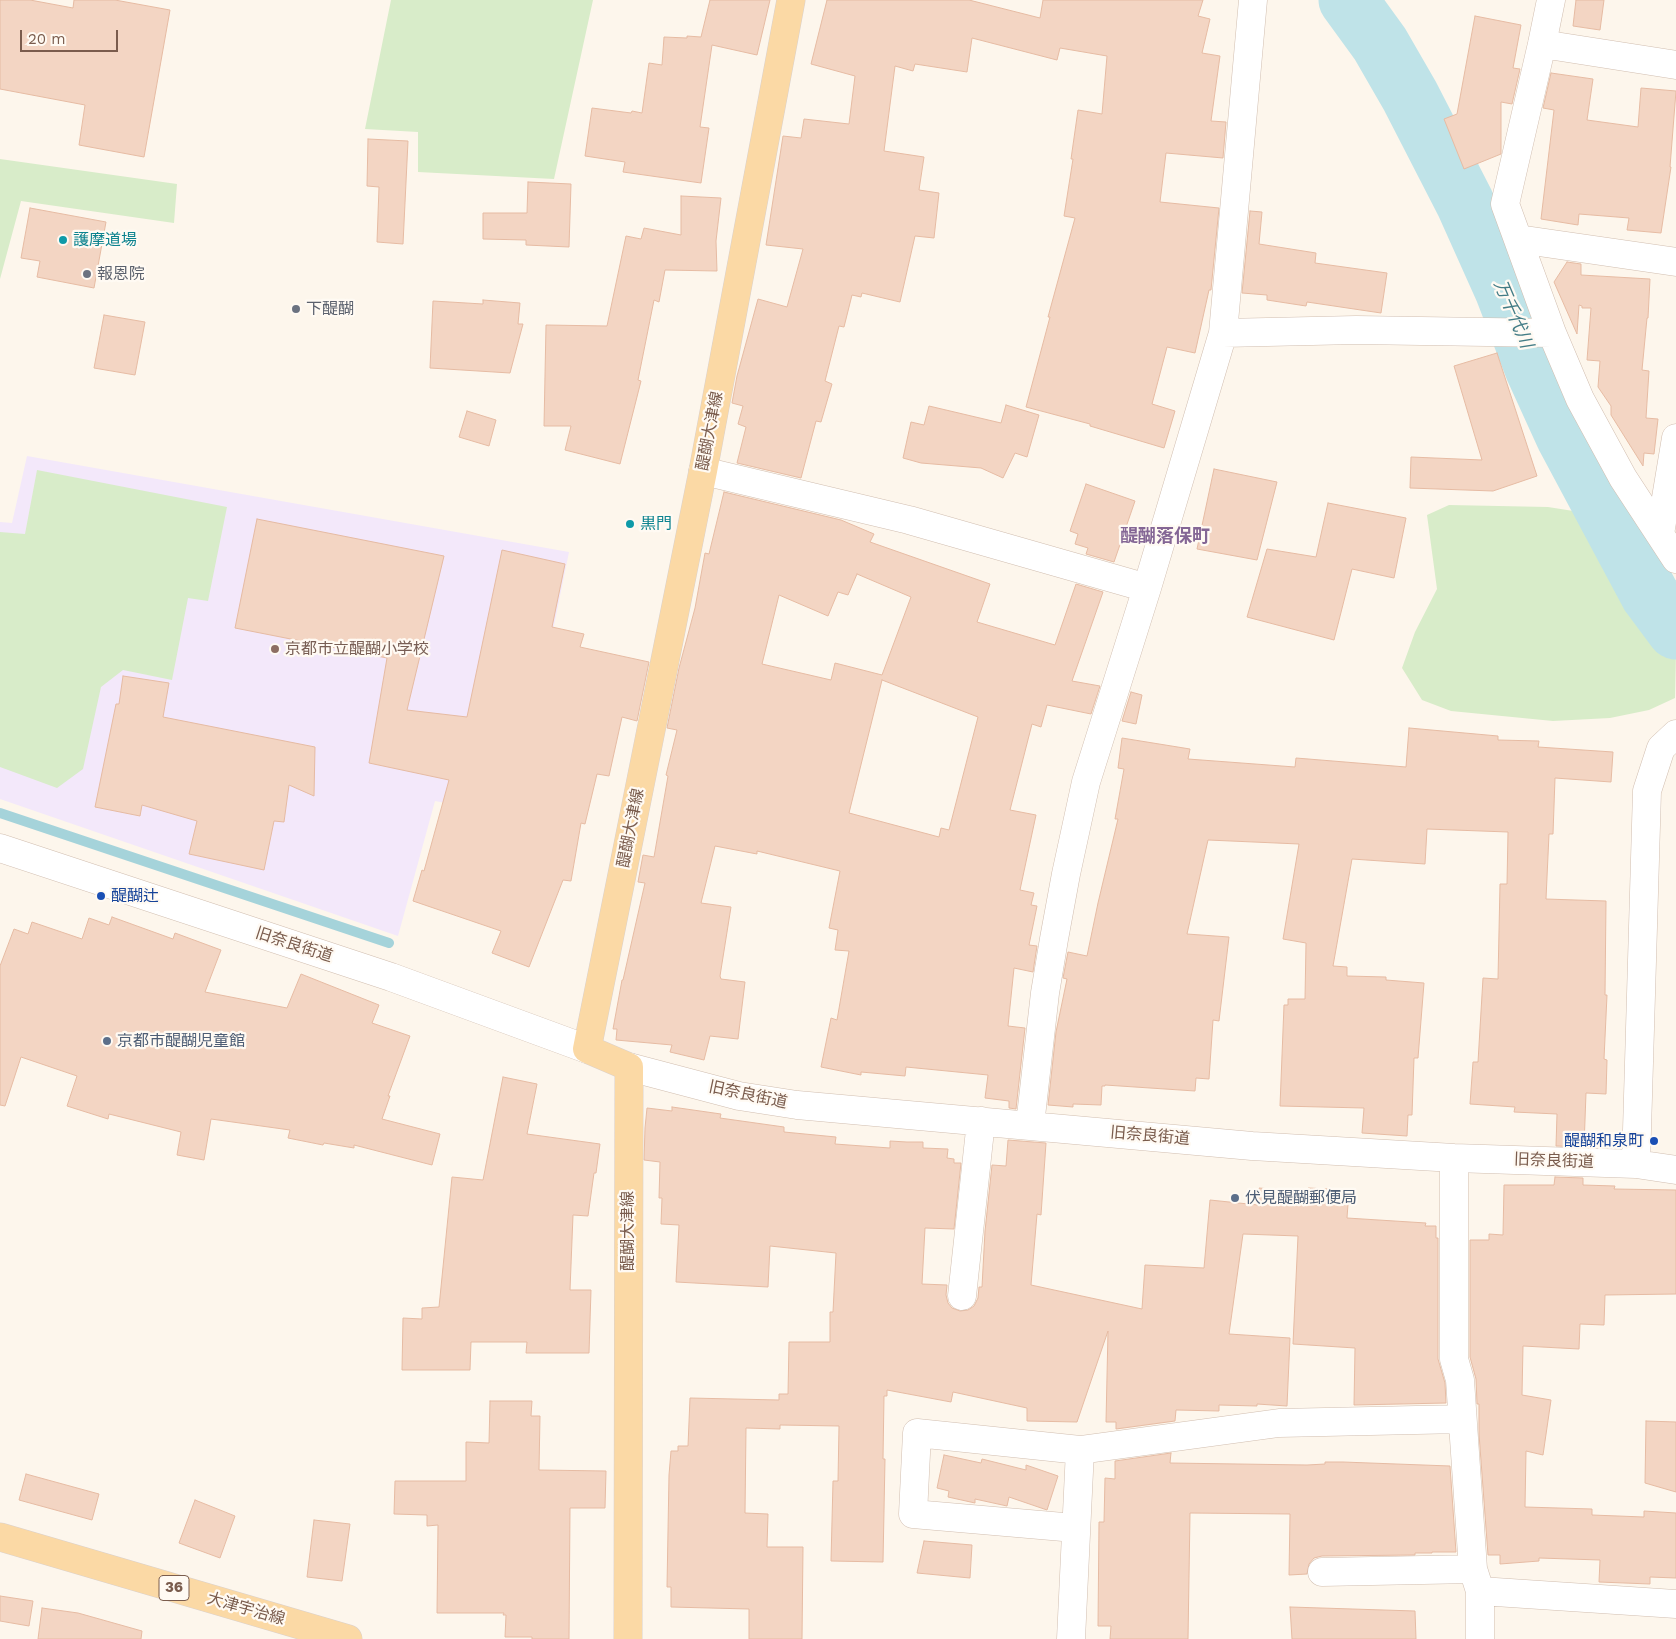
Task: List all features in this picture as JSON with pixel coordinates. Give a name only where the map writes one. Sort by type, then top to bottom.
[{"type":"main road","name":"醍醐大津線","points":[[587,1049],[703,471],[791,0]]},
{"type":"main road","points":[[587,1049],[629,1067]]},
{"type":"main road","name":"醍醐大津線","points":[[628,1639],[629,1067]]},
{"type":"main road","name":"大津宇治線","points":[[0,1537],[343,1638]]},
{"type":"street","points":[[1030,1125],[1045,993],[1068,865],[1086,782],[1147,588],[1223,333],[1253,0]]},
{"type":"street","points":[[1551,0],[1505,204],[1518,239],[1544,332],[1622,478],[1676,559]]},
{"type":"street","points":[[1542,44],[1676,64]]},
{"type":"street","points":[[1518,239],[1676,262]]},
{"type":"street","points":[[1223,333],[1356,330],[1544,332]]},
{"type":"street","points":[[1660,534],[1676,438]]},
{"type":"street","points":[[703,471],[909,520],[1147,588]]},
{"type":"street","points":[[1636,1164],[1648,791],[1661,748],[1676,734]]},
{"type":"street","name":"旧奈良街道","points":[[0,848],[391,977],[587,1049]]},
{"type":"street","name":"旧奈良街道","points":[[629,1067],[739,1096],[797,1105],[1252,1146],[1454,1158],[1636,1164],[1676,1170]]},
{"type":"street","points":[[962,1296],[981,1121]]},
{"type":"street","points":[[1454,1158],[1454,1360],[1460,1380],[1480,1639]]},
{"type":"street","points":[[1076,1528],[913,1514],[917,1433],[1080,1450],[1279,1423],[1462,1419]]},
{"type":"street","points":[[1071,1639],[1080,1450]]},
{"type":"street","points":[[1322,1572],[1476,1580],[1676,1604]]},
{"type":"shaded area","name":"京都市立醍醐小学校","points":[[27,456],[569,552],[528,753],[482,810],[435,801],[398,936],[0,799],[0,522],[12,523]]},
{"type":"green space","points":[[391,0],[593,0],[554,179],[418,172],[418,132],[365,129]]},
{"type":"green space","points":[[0,159],[177,184],[174,223],[21,201],[0,279]]},
{"type":"green space","points":[[37,470],[227,507],[208,601],[188,598],[172,680],[123,670],[101,687],[83,769],[57,788],[0,767],[0,532],[25,534]]},
{"type":"green space","points":[[1449,505],[1548,507],[1586,513],[1610,540],[1636,594],[1670,633],[1676,652],[1675,698],[1649,710],[1610,718],[1553,721],[1451,711],[1422,700],[1402,668],[1415,632],[1437,589],[1427,515]]},
{"type":"building","points":[[0,0],[30,0],[73,8],[74,0],[115,0],[170,10],[144,157],[79,145],[85,105],[0,89]]},
{"type":"building","points":[[710,0],[770,0],[757,55],[712,45],[700,127],[709,128],[701,183],[623,172],[625,162],[585,156],[592,108],[642,113],[649,63],[662,65],[664,37],[701,37]]},
{"type":"building","points":[[827,0],[969,0],[1040,18],[1043,0],[1203,0],[1198,16],[1210,19],[1202,53],[1220,56],[1211,121],[1226,122],[1223,158],[1166,153],[1160,202],[1219,208],[1211,290],[1209,290],[1195,353],[1167,347],[1152,404],[1175,411],[1164,448],[1090,426],[1090,424],[1026,407],[1075,218],[1064,216],[1078,110],[1102,114],[1107,56],[1060,48],[1057,60],[972,38],[967,72],[915,64],[913,71],[895,66],[884,151],[924,157],[919,190],[939,193],[934,238],[915,236],[900,302],[862,293],[861,297],[852,295],[844,327],[839,326],[825,381],[832,384],[821,422],[816,421],[801,478],[737,463],[746,427],[738,424],[743,406],[732,403],[737,376],[758,299],[787,307],[803,249],[766,245],[783,136],[801,138],[804,119],[849,124],[855,76],[811,64]]},
{"type":"building","points":[[1576,0],[1604,0],[1600,30],[1573,26]]},
{"type":"building","points":[[1475,16],[1521,25],[1513,68],[1520,69],[1512,104],[1501,102],[1501,154],[1464,169],[1444,119],[1457,114]]},
{"type":"building","points":[[1551,73],[1593,79],[1587,120],[1638,127],[1641,88],[1676,91],[1671,167],[1661,233],[1627,230],[1629,218],[1579,214],[1578,225],[1541,219],[1554,110],[1543,108]]},
{"type":"building","points":[[368,139],[408,141],[403,244],[377,242],[379,187],[367,186]]},
{"type":"building","points":[[528,182],[571,184],[569,247],[526,245],[526,240],[483,239],[483,213],[527,213]]},
{"type":"building","points":[[681,196],[721,198],[716,241],[717,271],[665,270],[659,302],[654,300],[638,380],[641,381],[620,464],[565,450],[571,426],[544,426],[546,325],[607,326],[626,236],[641,239],[644,228],[681,235]]},
{"type":"building","name":"護摩道場","points":[[30,208],[106,222],[94,288],[37,277],[40,261],[21,258]]},
{"type":"building","points":[[1250,211],[1262,212],[1259,244],[1316,253],[1315,263],[1387,273],[1381,313],[1307,302],[1306,306],[1267,300],[1267,295],[1242,293]]},
{"type":"building","points":[[1567,262],[1581,264],[1581,275],[1650,279],[1642,370],[1649,371],[1646,418],[1658,419],[1654,454],[1644,453],[1643,466],[1611,415],[1611,406],[1598,387],[1600,361],[1587,360],[1591,308],[1582,308],[1579,305],[1577,334],[1554,282]]},
{"type":"building","points":[[483,300],[520,303],[518,324],[523,324],[510,373],[430,368],[433,301],[483,304]]},
{"type":"building","points":[[104,315],[145,322],[135,375],[94,368]]},
{"type":"building","points":[[1497,353],[1537,476],[1493,491],[1410,488],[1411,457],[1482,460],[1454,366]]},
{"type":"building","points":[[1006,405],[1039,415],[1027,457],[1015,453],[1003,478],[981,468],[921,463],[903,458],[911,422],[924,425],[929,406],[1001,423]]},
{"type":"building","points":[[467,411],[496,420],[489,446],[459,437]]},
{"type":"building","points":[[1214,469],[1277,482],[1257,560],[1197,549]]},
{"type":"building","points":[[1086,484],[1135,501],[1114,562],[1086,554],[1088,548],[1075,544],[1078,534],[1070,531]]},
{"type":"building","points":[[724,492],[841,520],[874,534],[870,542],[990,584],[977,622],[1055,645],[1076,584],[1103,592],[1072,681],[1100,686],[1091,714],[1047,705],[1041,727],[1032,724],[1010,810],[1036,815],[1020,890],[1034,893],[1031,905],[1037,906],[1029,945],[1037,946],[1033,972],[1014,968],[1008,1026],[1025,1028],[1016,1109],[1009,1108],[1009,1101],[985,1098],[988,1075],[906,1067],[905,1076],[861,1072],[861,1075],[821,1067],[831,1018],[837,1020],[849,951],[835,950],[838,930],[829,928],[840,871],[757,851],[757,854],[715,846],[701,903],[731,907],[720,976],[721,979],[745,982],[738,1039],[710,1036],[704,1060],[670,1052],[672,1045],[616,1040],[617,1029],[613,1029],[622,980],[645,883],[638,882],[643,855],[654,857],[668,776],[666,775],[677,730],[667,728],[679,668],[695,608],[705,553],[709,554]],"holes":[[[857,574],[911,597],[882,675],[835,663],[831,680],[762,664],[779,595],[828,616],[838,592],[848,595]],[[882,680],[978,717],[949,830],[941,828],[939,837],[849,813]]]},
{"type":"building","points":[[1328,503],[1406,518],[1394,578],[1352,569],[1334,640],[1247,617],[1267,549],[1316,557]]},
{"type":"building","points":[[257,519],[444,556],[407,710],[467,717],[502,550],[565,564],[552,627],[584,634],[580,647],[649,662],[637,721],[622,717],[609,776],[597,774],[585,824],[581,823],[571,881],[563,880],[529,967],[492,953],[501,931],[413,901],[422,870],[424,871],[449,780],[369,763],[387,658],[235,628]]},
{"type":"building","points":[[123,676],[169,683],[163,717],[315,747],[314,796],[289,785],[284,822],[274,821],[264,870],[189,854],[197,821],[142,805],[140,816],[95,807],[116,704],[119,704]]},
{"type":"building","points":[[1131,692],[1142,695],[1136,724],[1122,721]]},
{"type":"building","points":[[1409,728],[1498,736],[1498,740],[1539,741],[1538,747],[1613,752],[1611,782],[1555,778],[1553,834],[1549,834],[1546,899],[1606,901],[1605,995],[1607,995],[1604,1059],[1607,1060],[1606,1094],[1586,1093],[1584,1147],[1556,1146],[1557,1114],[1514,1112],[1515,1107],[1470,1104],[1473,1062],[1478,1062],[1483,978],[1498,979],[1500,884],[1507,884],[1508,832],[1427,829],[1425,864],[1352,859],[1333,966],[1347,967],[1347,976],[1386,977],[1386,980],[1424,983],[1418,1058],[1414,1058],[1412,1115],[1408,1115],[1407,1136],[1362,1133],[1364,1108],[1280,1106],[1284,1005],[1288,1005],[1288,999],[1305,999],[1306,943],[1283,939],[1299,844],[1208,840],[1187,934],[1229,937],[1219,1021],[1213,1020],[1209,1079],[1196,1078],[1195,1091],[1105,1085],[1102,1086],[1101,1105],[1073,1104],[1073,1107],[1048,1105],[1056,1032],[1067,979],[1063,978],[1068,952],[1087,956],[1118,819],[1115,819],[1124,769],[1118,768],[1122,738],[1190,749],[1188,759],[1295,767],[1296,758],[1406,767]]},
{"type":"building","points":[[112,917],[173,939],[175,933],[221,950],[205,992],[287,1008],[301,974],[379,1005],[372,1023],[410,1036],[388,1096],[390,1096],[382,1119],[440,1134],[432,1165],[354,1145],[354,1148],[324,1143],[323,1145],[288,1138],[290,1130],[211,1119],[204,1160],[177,1155],[181,1132],[109,1114],[108,1119],[67,1106],[77,1076],[21,1057],[5,1106],[0,1105],[0,966],[14,929],[28,934],[32,922],[82,939],[89,918],[109,925]]},
{"type":"building","points":[[503,1077],[537,1084],[527,1134],[600,1144],[588,1216],[573,1215],[570,1290],[591,1290],[589,1353],[526,1353],[527,1342],[471,1342],[470,1370],[402,1370],[403,1318],[422,1319],[422,1308],[439,1307],[452,1177],[483,1180]]},
{"type":"building","points":[[672,1107],[721,1114],[720,1118],[784,1127],[784,1132],[836,1137],[835,1144],[890,1148],[890,1141],[923,1142],[923,1148],[948,1149],[947,1158],[954,1159],[954,1163],[961,1163],[954,1229],[925,1228],[922,1284],[947,1285],[946,1295],[948,1303],[952,1308],[960,1311],[968,1310],[974,1306],[978,1298],[979,1287],[982,1287],[985,1231],[992,1165],[1006,1166],[1008,1140],[1046,1143],[1041,1215],[1037,1214],[1031,1285],[1142,1309],[1145,1265],[1204,1268],[1210,1200],[1258,1205],[1259,1188],[1308,1192],[1308,1188],[1349,1190],[1347,1218],[1426,1223],[1425,1226],[1436,1226],[1436,1238],[1438,1238],[1438,1359],[1445,1383],[1446,1403],[1354,1405],[1355,1348],[1293,1344],[1298,1236],[1243,1234],[1229,1334],[1290,1338],[1287,1406],[1257,1404],[1257,1406],[1219,1405],[1219,1411],[1176,1410],[1175,1421],[1116,1429],[1116,1422],[1106,1422],[1108,1331],[1077,1422],[1027,1421],[1027,1408],[953,1392],[951,1402],[887,1390],[887,1396],[884,1396],[883,1562],[831,1561],[833,1481],[838,1481],[839,1426],[780,1425],[780,1429],[746,1428],[745,1513],[768,1514],[767,1547],[803,1547],[802,1639],[749,1639],[749,1609],[671,1607],[671,1587],[667,1587],[671,1451],[678,1451],[678,1446],[688,1446],[690,1398],[779,1400],[779,1394],[788,1394],[789,1342],[830,1342],[830,1312],[833,1312],[836,1253],[770,1246],[768,1287],[676,1282],[679,1225],[661,1224],[662,1198],[659,1198],[660,1162],[644,1160],[647,1108],[672,1111]]},
{"type":"building","points":[[1555,1177],[1583,1178],[1583,1185],[1615,1186],[1614,1189],[1676,1190],[1676,1294],[1605,1295],[1604,1325],[1580,1324],[1579,1349],[1523,1346],[1522,1395],[1551,1400],[1543,1455],[1526,1451],[1525,1507],[1592,1509],[1592,1515],[1644,1517],[1644,1511],[1676,1513],[1676,1578],[1650,1577],[1650,1584],[1599,1582],[1600,1560],[1539,1558],[1539,1561],[1500,1564],[1500,1555],[1488,1555],[1479,1434],[1479,1404],[1477,1404],[1476,1379],[1470,1357],[1470,1240],[1489,1240],[1489,1234],[1503,1235],[1504,1185],[1554,1185]]},
{"type":"building","points":[[490,1401],[532,1401],[531,1416],[540,1416],[539,1470],[606,1471],[605,1508],[570,1508],[569,1639],[505,1637],[506,1615],[503,1615],[504,1613],[437,1613],[438,1525],[427,1526],[427,1515],[394,1514],[395,1481],[466,1481],[466,1442],[489,1443]]},
{"type":"building","points":[[1646,1421],[1676,1422],[1676,1492],[1645,1483]]},
{"type":"building","points":[[1171,1453],[1170,1463],[1307,1465],[1343,1462],[1450,1466],[1456,1552],[1415,1553],[1415,1555],[1322,1556],[1314,1558],[1309,1564],[1307,1574],[1289,1575],[1290,1514],[1190,1513],[1188,1639],[1110,1639],[1111,1626],[1098,1626],[1099,1522],[1104,1522],[1105,1478],[1115,1479],[1115,1461]]},
{"type":"building","points":[[944,1455],[981,1463],[982,1459],[1026,1470],[1026,1465],[1058,1476],[1047,1510],[1009,1497],[1007,1506],[975,1499],[975,1503],[948,1497],[949,1491],[937,1488]]},
{"type":"building","points":[[26,1474],[99,1494],[92,1520],[19,1500]]},
{"type":"building","points":[[195,1500],[235,1516],[220,1558],[179,1543]]},
{"type":"building","points":[[314,1520],[350,1524],[342,1581],[307,1577]]},
{"type":"building","points":[[924,1541],[972,1545],[970,1578],[917,1573]]},
{"type":"building","points":[[0,1596],[33,1601],[29,1626],[0,1621]]},
{"type":"building","points":[[1290,1607],[1415,1611],[1416,1639],[1292,1639]]},
{"type":"building","points":[[42,1608],[78,1613],[142,1631],[141,1639],[38,1639]]},
{"type":"waterway","name":"万千代川","points":[[1348,0],[1380,44],[1410,96],[1465,203],[1504,290],[1534,368],[1565,436],[1650,595],[1676,630]]},
{"type":"waterway","points":[[0,813],[389,943]]},
{"type":"place","name":"護摩道場","points":[[63,240]]},
{"type":"place","name":"報恩院","points":[[87,274]]},
{"type":"place","name":"下醍醐","points":[[296,309]]},
{"type":"place","name":"黒門","points":[[630,524]]},
{"type":"place","name":"京都市立醍醐小学校","points":[[275,649]]},
{"type":"place","name":"醍醐辻","points":[[101,896]]},
{"type":"place","name":"京都市醍醐児童館","points":[[107,1041]]},
{"type":"place","name":"醍醐和泉町","points":[[1654,1141]]},
{"type":"place","name":"伏見醍醐郵便局","points":[[1235,1198]]},
{"type":"district","name":"醍醐落保町","points":[[1165,537]]}]
